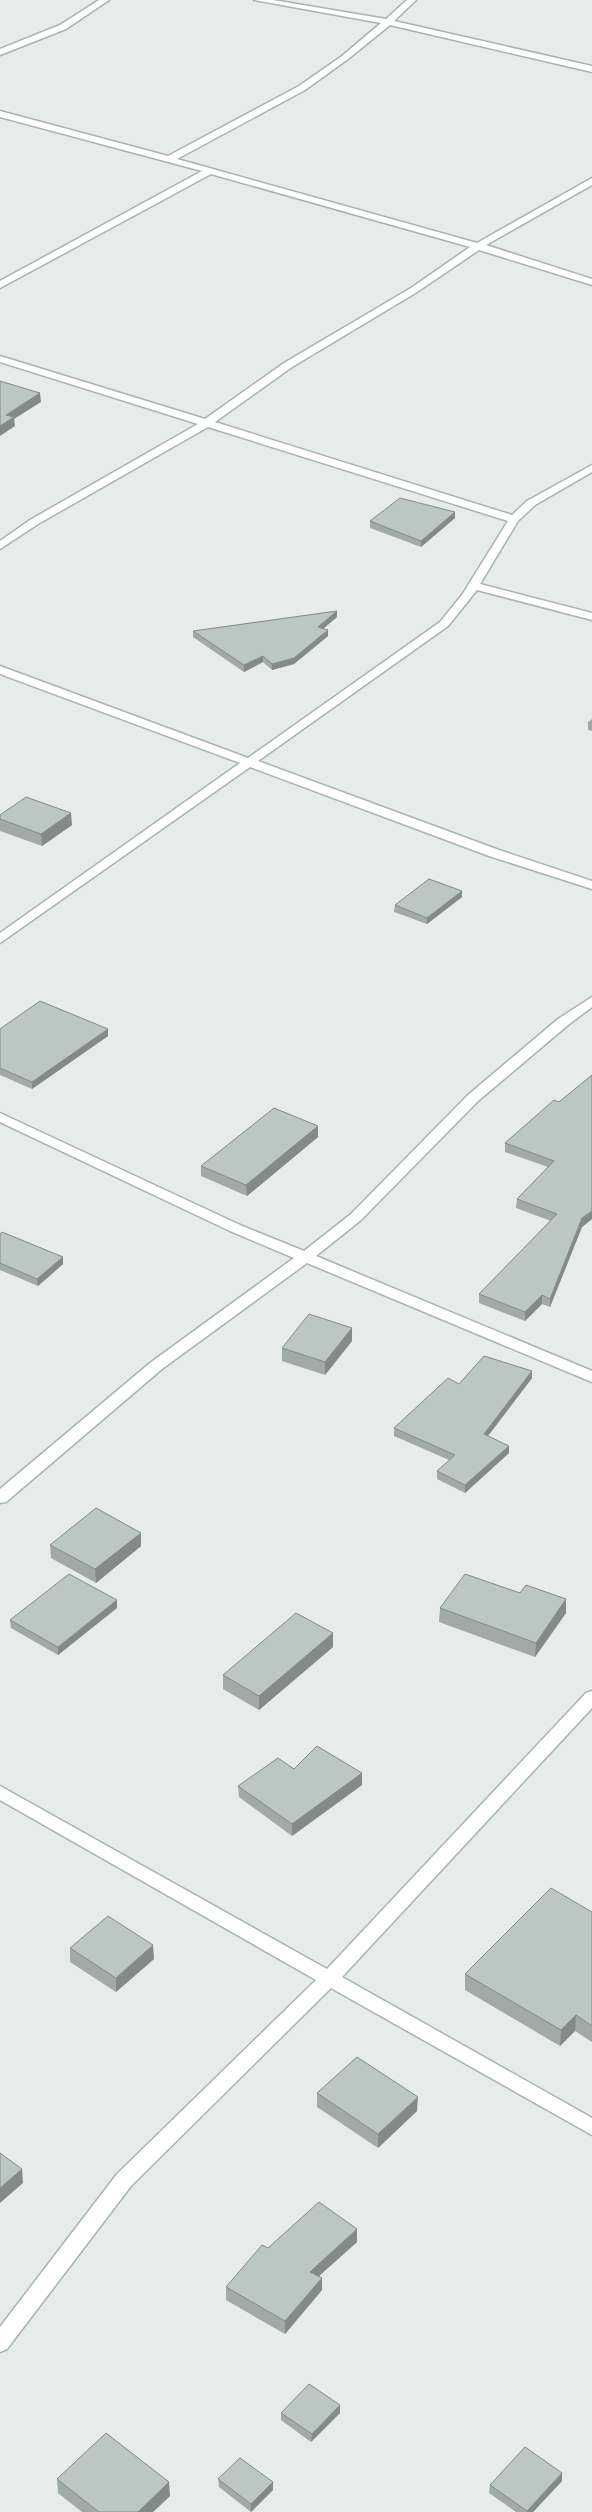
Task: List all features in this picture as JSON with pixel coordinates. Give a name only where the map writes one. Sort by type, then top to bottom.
[{"type":"street","points":[[0,52],[63,26],[104,0]]},
{"type":"street","points":[[258,0],[388,22],[592,70]]},
{"type":"street","points":[[168,160],[300,88],[327,71],[412,0]]},
{"type":"street","points":[[0,114],[478,246],[592,282]]},
{"type":"street","points":[[0,285],[208,171]]},
{"type":"street","points":[[0,546],[34,522],[207,423],[288,365],[414,290],[478,246],[592,181]]},
{"type":"street","points":[[0,359],[514,519]]},
{"type":"street","points":[[0,939],[248,761],[444,624],[473,586],[514,519],[530,503],[592,468]]},
{"type":"street","points":[[473,586],[592,617]]},
{"type":"street","points":[[0,670],[494,853],[592,885]]},
{"type":"street","points":[[0,1498],[156,1366],[356,1218],[473,1098],[563,1022],[592,1001]]},
{"type":"street","points":[[0,1117],[235,1228],[307,1256],[592,1377]]},
{"type":"street","points":[[0,2343],[124,2180],[330,1978],[592,1697]]},
{"type":"street","points":[[0,1792],[592,2127]]},
{"type":"building","points":[[0,381],[40,393],[6,415],[14,417],[0,426]]},
{"type":"building","points":[[400,498],[455,512],[421,541],[370,521]]},
{"type":"building","points":[[337,611],[318,627],[328,630],[294,658],[272,664],[263,656],[244,665],[193,631]]},
{"type":"building","points":[[26,797],[71,813],[41,834],[0,819],[0,815]]},
{"type":"building","points":[[429,879],[462,891],[427,918],[395,905]]},
{"type":"building","points":[[40,1001],[108,1029],[32,1082],[0,1068],[0,1029]]},
{"type":"building","points":[[592,1075],[592,1211],[582,1218],[550,1299],[542,1295],[525,1312],[479,1294],[557,1214],[517,1199],[554,1161],[505,1143],[554,1100],[559,1102]]},
{"type":"building","points":[[274,1108],[318,1126],[246,1185],[201,1166]]},
{"type":"building","points":[[2,1232],[63,1257],[37,1279],[0,1263],[0,1234]]},
{"type":"building","points":[[309,1314],[352,1328],[325,1362],[282,1348]]},
{"type":"building","points":[[484,1356],[532,1371],[484,1434],[509,1446],[465,1485],[437,1471],[455,1455],[394,1428],[448,1378],[459,1384]]},
{"type":"building","points":[[96,1508],[141,1533],[95,1569],[50,1545]]},
{"type":"building","points":[[69,1574],[117,1600],[58,1647],[10,1620]]},
{"type":"building","points":[[465,1574],[520,1593],[526,1585],[566,1599],[536,1643],[440,1608]]},
{"type":"building","points":[[296,1613],[333,1633],[259,1696],[223,1675]]},
{"type":"building","points":[[317,1746],[362,1773],[292,1824],[238,1786],[278,1758],[294,1769]]},
{"type":"building","points":[[551,1888],[592,1912],[592,2026],[576,2015],[561,2030],[465,1974]]},
{"type":"building","points":[[108,1916],[153,1945],[116,1978],[70,1948]]},
{"type":"building","points":[[357,2057],[418,2097],[378,2134],[317,2093]]},
{"type":"building","points":[[0,2153],[22,2169],[0,2188]]},
{"type":"building","points":[[319,2202],[357,2229],[310,2272],[322,2278],[285,2321],[226,2287],[262,2245],[268,2248]]},
{"type":"building","points":[[309,2384],[340,2405],[312,2434],[281,2413]]},
{"type":"building","points":[[106,2433],[169,2482],[138,2512],[99,2512],[57,2479]]},
{"type":"building","points":[[525,2447],[562,2473],[527,2511],[490,2485]]},
{"type":"building","points":[[240,2458],[273,2482],[251,2504],[218,2479]]}]
